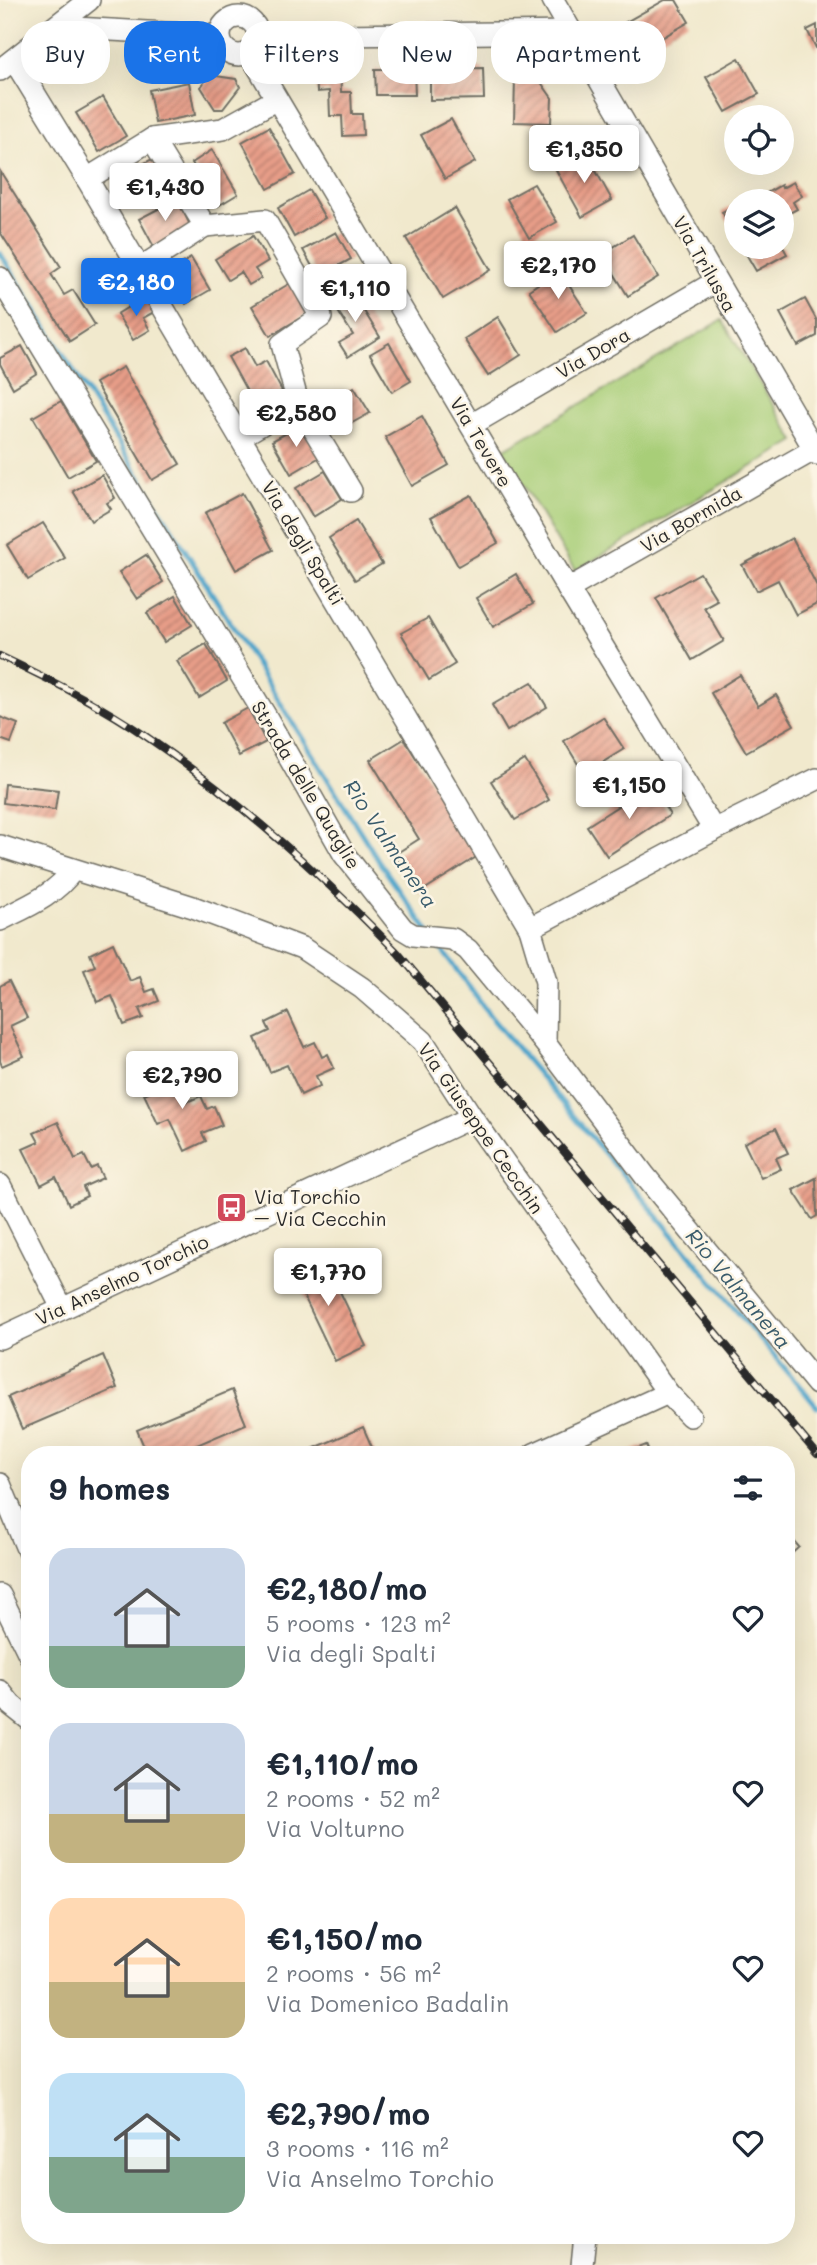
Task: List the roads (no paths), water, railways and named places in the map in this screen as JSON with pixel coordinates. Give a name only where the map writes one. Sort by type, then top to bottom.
[{"type":"street","points":[[64,21],[89,0]]},
{"type":"street","name":"Via Trilussa","points":[[552,0],[565,21]]},
{"type":"street","points":[[110,24],[237,17],[250,21]]},
{"type":"street","points":[[223,18],[227,51],[237,55],[240,53]]},
{"type":"street","points":[[364,40],[491,35]]},
{"type":"street","points":[[7,65],[21,54]]},
{"type":"street","name":"Via degli Spalti","points":[[7,65],[87,178],[530,928],[546,982],[545,1042]]},
{"type":"street","name":"Via Tevere","points":[[269,84],[275,100],[714,830]]},
{"type":"street","name":"Via Trilussa","points":[[602,84],[715,282],[816,450]]},
{"type":"street","points":[[87,178],[152,139],[223,129],[275,100]]},
{"type":"street","points":[[152,139],[205,226]]},
{"type":"street","points":[[140,268],[205,226],[265,220],[321,317],[282,344],[298,403],[352,491]]},
{"type":"street","name":"Strada delle Quaglie","points":[[0,278],[265,715],[344,854],[403,929],[413,935],[453,939],[468,950],[545,1042],[645,1176],[817,1384]]},
{"type":"street","name":"Via Dora","points":[[471,425],[715,282]]},
{"type":"street","points":[[240,437],[298,403]]},
{"type":"street","name":"Via Bormida","points":[[568,589],[816,450]]},
{"type":"street","points":[[530,928],[714,830],[817,779]]},
{"type":"street","name":"Via Giuseppe Cecchin","points":[[0,846],[193,907],[302,948],[362,988],[423,1041],[472,1117],[668,1393],[690,1416]]},
{"type":"street","points":[[0,920],[49,896],[73,870]]},
{"type":"street","name":"Via Anselmo Torchio","points":[[0,1338],[472,1117]]},
{"type":"street","points":[[0,1185],[62,1308]]},
{"type":"street","points":[[552,1446],[668,1393]]},
{"type":"street","points":[[0,1484],[21,1534]]},
{"type":"street","points":[[0,1595],[21,1638]]},
{"type":"street","points":[[0,1691],[21,1713]]},
{"type":"street","points":[[582,2265],[584,2244]]},
{"type":"waterway","name":"Rio Valmanera","points":[[0,253],[380,863],[428,931]]},
{"type":"waterway","name":"Rio Valmanera","points":[[438,944],[490,1016],[817,1407]]},
{"type":"railway","points":[[0,656],[92,702],[178,759],[277,838],[369,923],[398,953],[817,1454]]},
{"type":"place","name":"Via Torchio – Via Cecchin","points":[[231,1208]]}]
